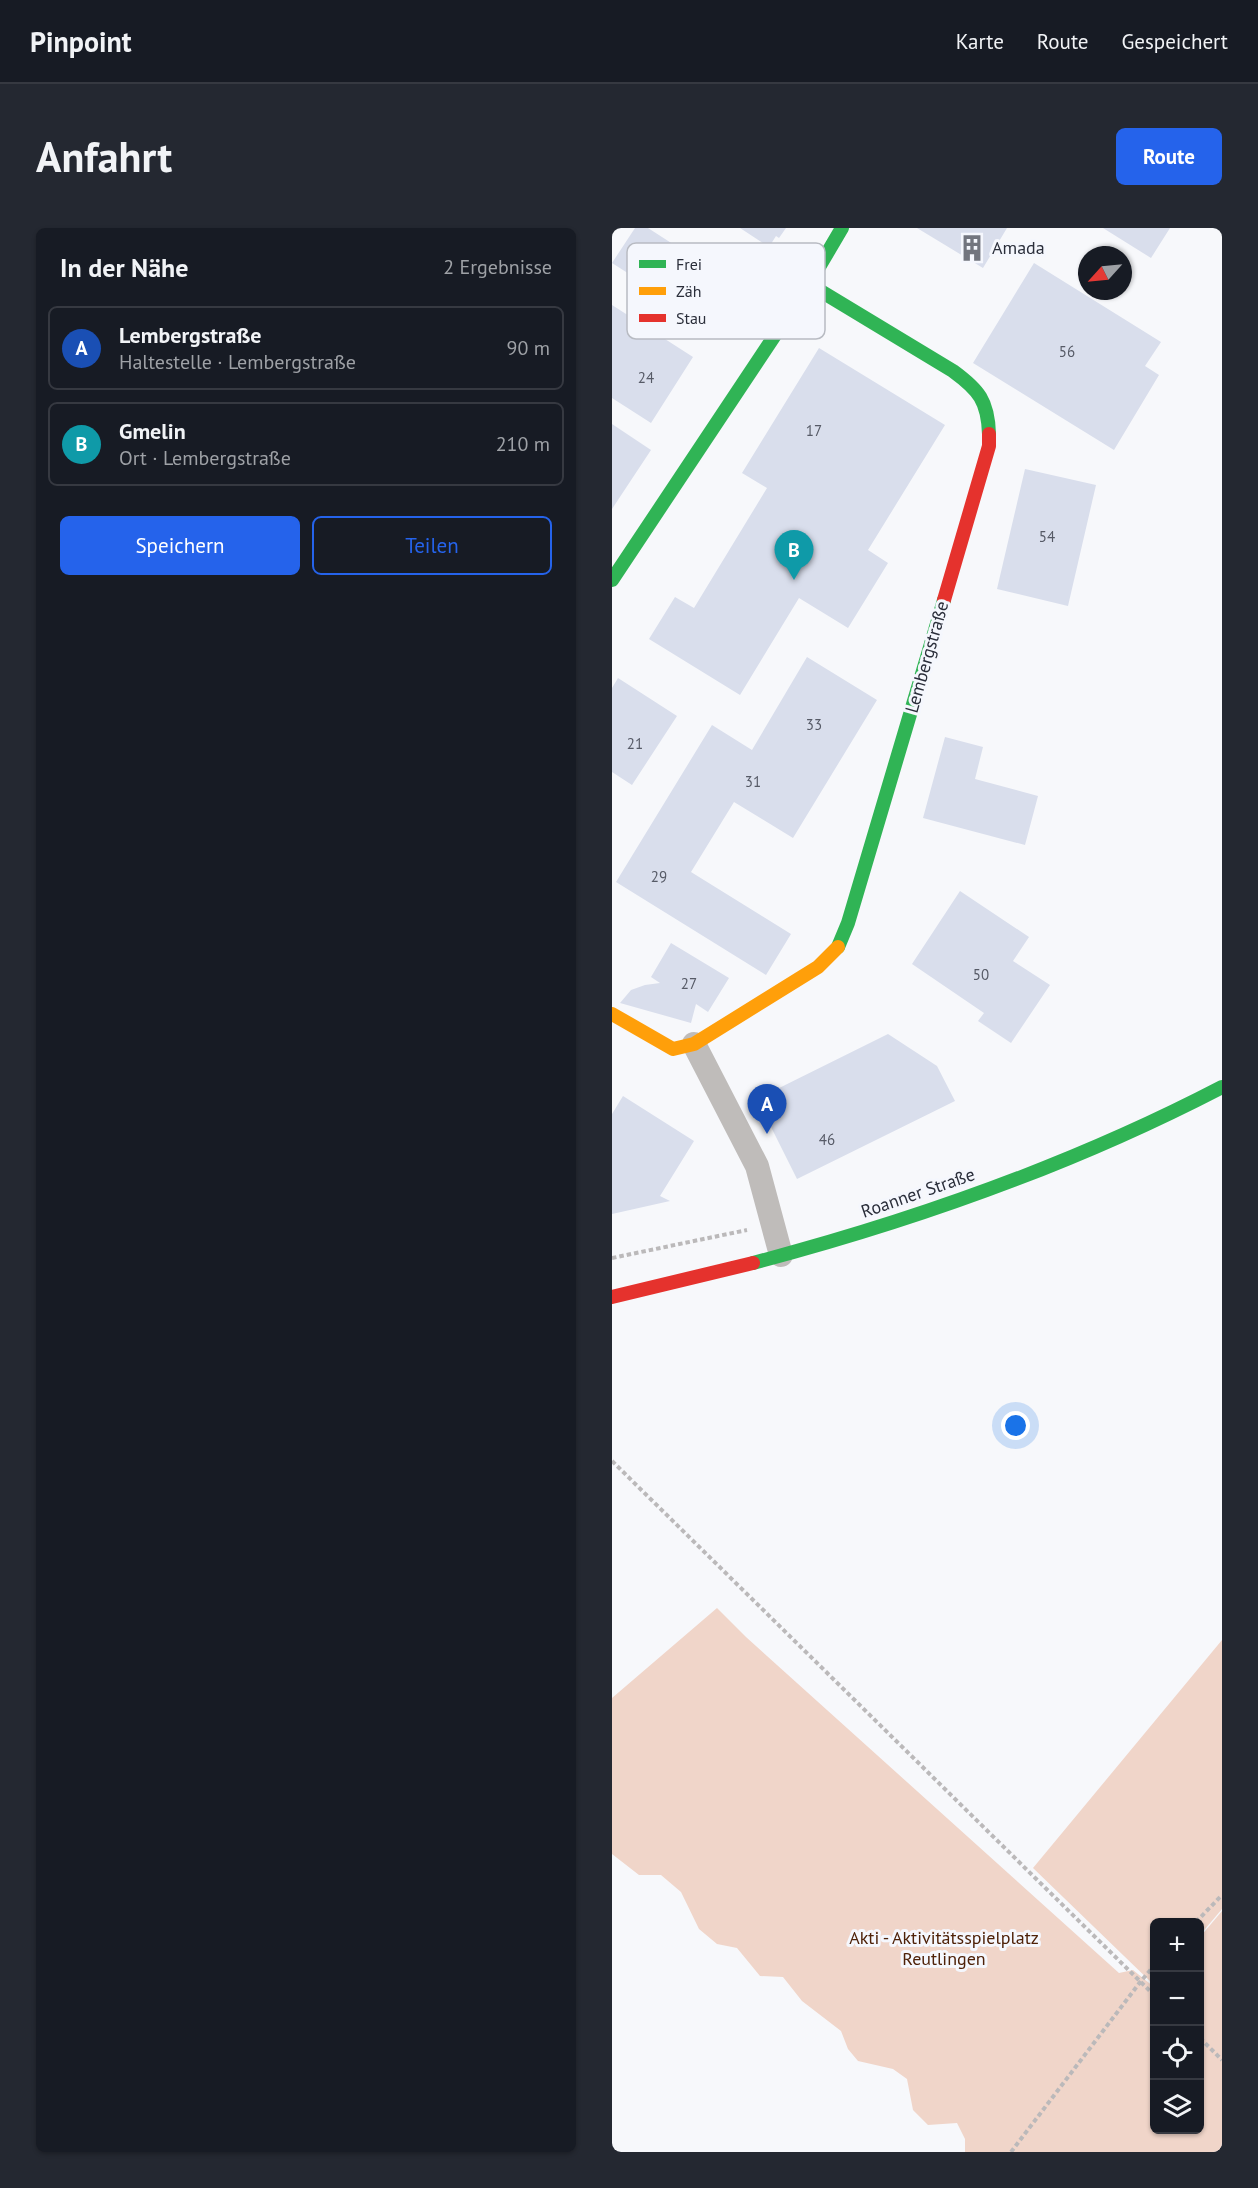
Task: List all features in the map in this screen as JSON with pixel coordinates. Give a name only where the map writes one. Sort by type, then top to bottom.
[{"type":"street","points":[[825,257],[842,228]]},
{"type":"street","name":"Lembergstraße","points":[[612,1014],[673,1049],[694,1044],[818,968],[836,950],[848,923],[989,446],[988,413],[974,387],[953,371],[825,294]]},
{"type":"street","points":[[612,580],[772,339]]},
{"type":"street","points":[[694,1044],[758,1166],[782,1255]]},
{"type":"street","name":"Roanner Straße","points":[[612,1297],[782,1255],[883,1225],[985,1190],[1114,1138],[1222,1087]]},
{"type":"path","points":[[612,1258],[773,1224]]},
{"type":"path","points":[[612,1461],[1150,1990]]},
{"type":"path","points":[[1201,1918],[1222,1895]]},
{"type":"path","points":[[1011,2152],[1150,1971]]},
{"type":"path","points":[[1204,2042],[1222,2060]]},
{"type":"green space","name":"Akti - Aktivitätsspielplatz Reutlingen","points":[[717,1608],[746,1637],[1119,1973],[1133,1970],[1150,1984],[1150,2134],[1204,2134],[1204,1932],[1222,1911],[1222,2152],[965,2152],[965,2139],[957,2123],[928,2125],[913,2110],[907,2079],[893,2069],[858,2061],[848,2049],[841,2031],[802,2001],[783,1977],[760,1976],[737,1948],[717,1944],[699,1929],[681,1892],[661,1875],[639,1875],[612,1854],[612,1698]]},
{"type":"green space","points":[[1222,1640],[1222,1909],[1204,1930],[1204,1918],[1150,1918],[1150,1981],[1033,1868]]},
{"type":"building","points":[[635,228],[648,228],[671,243],[627,243],[627,273],[612,263]]},
{"type":"building","points":[[740,228],[786,228],[779,238],[776,236],[772,243],[763,243]]},
{"type":"building","name":"Amada","points":[[917,228],[1007,228],[983,268]]},
{"type":"building","points":[[1103,228],[1170,228],[1151,258]]},
{"type":"building","points":[[1034,263],[1078,290],[1078,300],[1093,300],[1161,342],[1145,366],[1159,375],[1114,450],[973,363]]},
{"type":"building","points":[[612,305],[627,315],[627,339],[665,339],[693,357],[651,423],[612,398]]},
{"type":"building","points":[[819,348],[945,425],[868,550],[888,563],[848,628],[799,598],[740,695],[649,639],[675,597],[694,608],[767,488],[742,473]]},
{"type":"building","points":[[612,424],[651,450],[612,509]]},
{"type":"building","points":[[1025,469],[1096,485],[1068,606],[997,589]]},
{"type":"building","points":[[807,657],[877,700],[793,838],[734,802],[691,872],[791,934],[766,975],[616,882],[712,725],[752,750]]},
{"type":"building","points":[[618,678],[677,716],[632,785],[612,772],[612,688]]},
{"type":"building","points":[[945,737],[983,747],[975,779],[1038,796],[1025,845],[923,818]]},
{"type":"building","points":[[960,891],[1029,937],[1013,961],[1050,985],[1011,1043],[978,1021],[984,1013],[912,964]]},
{"type":"building","points":[[671,943],[729,978],[708,1012],[696,1004],[691,1023],[620,1003],[631,990],[660,983],[651,977]]},
{"type":"building","points":[[888,1034],[937,1066],[955,1101],[797,1179],[757,1099]]},
{"type":"building","points":[[623,1096],[694,1141],[660,1196],[670,1201],[612,1214],[612,1114]]},
{"type":"traffic: fast","points":[[825,257],[842,228]]},
{"type":"traffic: fast","points":[[825,294],[962,378],[976,391],[984,405],[989,434]]},
{"type":"traffic: fast","points":[[612,580],[772,339]]},
{"type":"traffic: fast","points":[[838,947],[848,923],[944,600]]},
{"type":"traffic: fast","points":[[753,1263],[873,1229],[992,1188],[1109,1141],[1222,1087]]},
{"type":"traffic: slow","points":[[612,1014],[673,1049],[694,1044],[818,967],[838,947]]},
{"type":"traffic: jam","points":[[944,600],[989,446],[989,434]]},
{"type":"traffic: jam","points":[[612,1297],[753,1263]]},
{"type":"place","name":"Amada","points":[[972,248]]},
{"type":"place","name":"Gmelin","points":[[794,580]]},
{"type":"place","name":"Lembergstraße","points":[[767,1134]]}]
